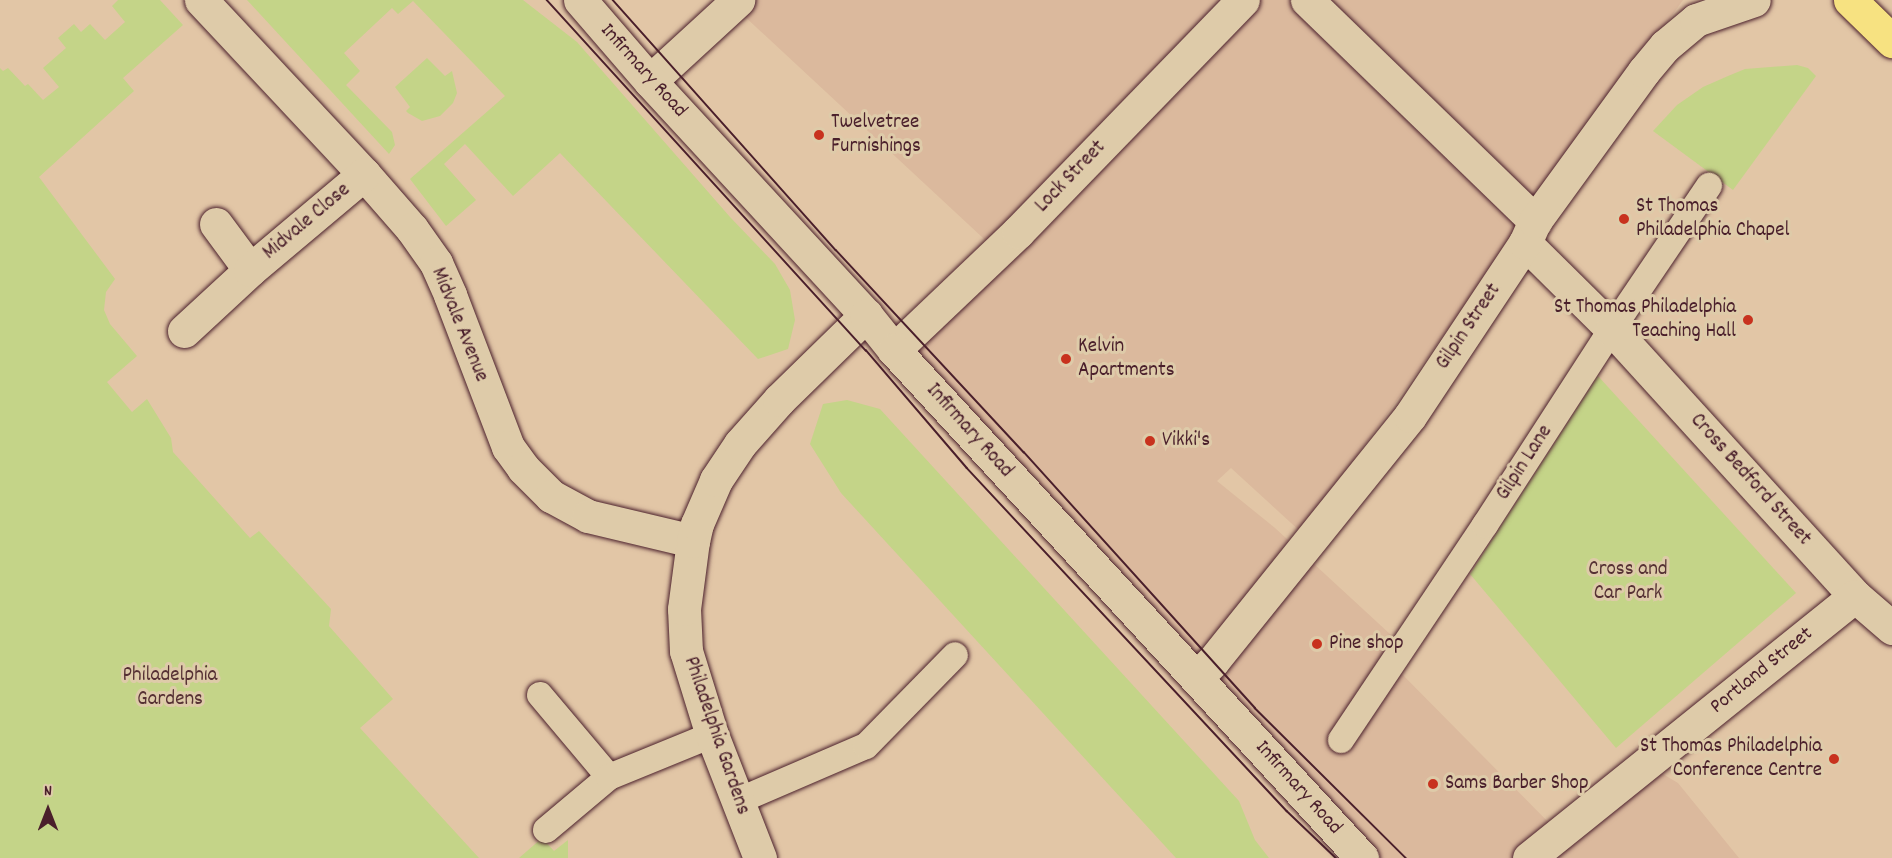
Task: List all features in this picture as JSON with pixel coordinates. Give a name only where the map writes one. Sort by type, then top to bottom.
[{"type":"highway","points":[[1850,0],[1888,37]]},
{"type":"highway","points":[[1865,0],[1888,37]]},
{"type":"street","name":"Midvale Avenue","points":[[201,0],[364,174],[412,229],[436,263],[450,294],[507,447],[523,468],[551,496],[588,516],[693,541]]},
{"type":"street","name":"Infirmary Road","points":[[580,0],[650,81],[866,315],[894,350],[1362,858]]},
{"type":"street","points":[[650,81],[738,0]]},
{"type":"street","name":"Lock Street","points":[[894,350],[1018,232],[1243,0]]},
{"type":"street","points":[[1307,0],[1530,232]]},
{"type":"street","name":"Gilpin Street","points":[[1196,678],[1213,661],[1410,416],[1530,232],[1644,71],[1695,10],[1754,0]]},
{"type":"street","name":"Midvale Close","points":[[184,331],[250,270],[364,174]]},
{"type":"street","name":"Midvale Close","points":[[216,224],[250,270]]},
{"type":"street","name":"Cross Bedford Street","points":[[1530,232],[1612,328],[1855,596],[1892,628]]},
{"type":"street","name":"Philadelphia Gardens","points":[[760,858],[712,735],[686,651],[684,609],[693,541],[697,524],[716,480],[740,444],[779,400],[866,315]]},
{"type":"street","name":"Portland Street","points":[[1529,858],[1855,596]]},
{"type":"lane","name":"Gilpin Lane","points":[[1341,740],[1485,525],[1612,328],[1709,186]]},
{"type":"lane","points":[[738,801],[866,746],[956,655]]},
{"type":"lane","points":[[540,695],[609,777]]},
{"type":"lane","points":[[546,830],[609,777],[712,735]]},
{"type":"shaded area","points":[[727,0],[1683,0],[1302,533],[1231,468],[1217,481],[1275,528],[1403,646],[1392,664],[1559,833],[1646,764],[1678,783],[1739,858],[1362,858],[894,350],[997,251]]},
{"type":"green space","name":"Philadelphia Gardens","points":[[118,0],[160,0],[183,25],[123,78],[134,91],[39,177],[115,279],[106,292],[104,310],[110,324],[137,356],[107,382],[132,412],[147,399],[171,438],[173,452],[250,538],[259,531],[331,609],[329,626],[393,699],[360,728],[479,858],[0,858],[0,68],[3,71],[8,68],[25,86],[28,84],[43,100],[59,87],[43,68],[66,48],[58,38],[74,24],[81,32],[90,24],[105,40],[125,22],[112,6]]},
{"type":"green space","points":[[247,0],[523,0],[577,42],[730,217],[775,264],[790,290],[795,320],[788,349],[758,359],[560,153],[513,196],[465,144],[444,164],[476,200],[446,226],[410,179],[505,96],[413,1],[398,14],[392,8],[344,53],[360,71],[346,85],[392,132],[395,145],[389,154]]},
{"type":"green space","points":[[427,58],[445,76],[452,71],[457,93],[453,103],[440,116],[422,121],[406,111],[410,107],[395,87]]},
{"type":"green space","points":[[1797,65],[1808,68],[1816,76],[1733,190],[1653,131],[1677,105],[1703,87],[1745,69]]},
{"type":"green space","name":"Cross and Car Park","points":[[1598,376],[1796,593],[1616,748],[1470,574]]},
{"type":"green space","points":[[847,400],[880,409],[1239,801],[1255,840],[1269,858],[1176,858],[841,493],[810,444],[823,404]]},
{"type":"green space","points":[[542,838],[554,851],[568,840],[568,858],[519,858]]},
{"type":"tram line","points":[[547,0],[866,350],[967,468],[1287,811],[1336,858]]},
{"type":"tram line","points":[[613,0],[836,250],[1024,452],[1255,708],[1406,858]]},
{"type":"place","name":"Twelvetree Furnishings","points":[[819,135]]},
{"type":"place","name":"St Thomas Philadelphia Chapel","points":[[1624,219]]},
{"type":"place","name":"St Thomas Philadelphia Teaching Hall","points":[[1748,320]]},
{"type":"place","name":"Kelvin Apartments","points":[[1066,359]]},
{"type":"place","name":"Vikki's","points":[[1150,441]]},
{"type":"place","name":"Pine shop","points":[[1317,644]]},
{"type":"place","name":"St Thomas Philadelphia Conference Centre","points":[[1834,759]]},
{"type":"place","name":"Sams Barber Shop","points":[[1433,784]]}]
